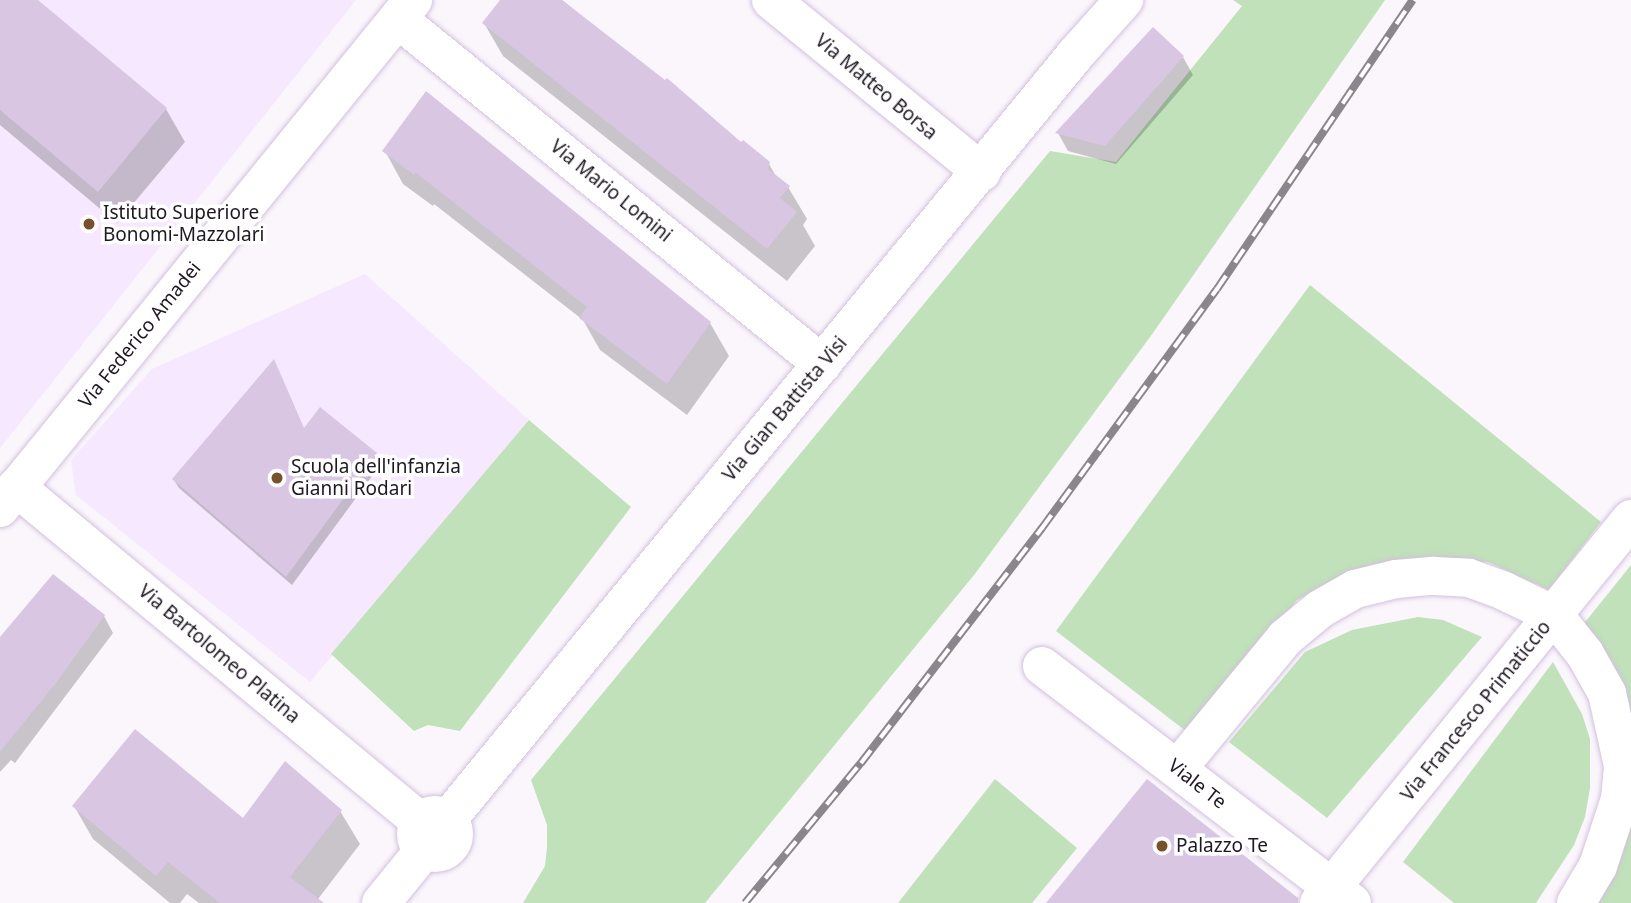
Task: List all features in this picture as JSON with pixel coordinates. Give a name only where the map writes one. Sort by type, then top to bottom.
[{"type":"street","name":"Via Matteo Borsa","points":[[771,0],[982,172]]},
{"type":"street","name":"Via Gian Battista Visi","points":[[381,903],[431,830],[982,172],[1075,55],[1124,0]]},
{"type":"street","name":"Via Mario Lomini","points":[[406,10],[822,364]]},
{"type":"street","name":"Via Federico Amadei","points":[[8,497],[406,10]]},
{"type":"street","name":"Via Bartolomeo Platina","points":[[8,497],[431,830]]},
{"type":"street","name":"Via Francesco Primaticcio","points":[[1334,898],[1631,519]]},
{"type":"street","points":[[1178,768],[1285,638],[1320,609],[1355,589],[1396,579],[1434,576],[1469,578],[1554,615],[1585,654],[1607,693],[1623,766],[1620,799],[1598,866],[1576,903]]},
{"type":"street","name":"Viale Te","points":[[1042,666],[1178,768],[1334,898]]},
{"type":"shaded area","name":"Istituto Superiore Bonomi-Mazzolari","points":[[0,0],[356,0],[0,448]]},
{"type":"shaded area","name":"Scuola dell'infanzia Gianni Rodari","points":[[365,274],[529,420],[310,682],[76,495],[71,460],[152,369]]},
{"type":"green space","points":[[1233,0],[1385,0],[1153,333],[974,575],[705,903],[523,903],[545,866],[547,847],[547,825],[531,780],[1050,151],[1116,162],[1242,6]]},
{"type":"green space","points":[[1310,285],[1601,522],[1549,590],[1488,562],[1421,558],[1358,569],[1297,600],[1191,735],[1056,631]]},
{"type":"green space","points":[[529,420],[631,507],[460,731],[428,725],[414,731],[331,654]]},
{"type":"green space","points":[[1631,565],[1631,722],[1582,626]]},
{"type":"green space","points":[[1418,617],[1443,620],[1482,637],[1327,818],[1229,742],[1305,652],[1352,630]]},
{"type":"green space","points":[[1553,662],[1582,714],[1590,739],[1590,788],[1585,817],[1574,845],[1536,903],[1454,903],[1403,862]]},
{"type":"green space","points":[[995,779],[1077,848],[1032,903],[898,903]]},
{"type":"green space","points":[[1631,822],[1631,903],[1595,903]]},
{"type":"building","points":[[0,0],[38,0],[167,108],[98,192],[0,110]]},
{"type":"building","points":[[500,0],[562,0],[665,80],[667,78],[741,142],[743,140],[770,162],[768,169],[790,186],[780,198],[797,212],[767,249],[482,23]]},
{"type":"building","points":[[1153,27],[1184,56],[1105,146],[1055,133]]},
{"type":"building","points":[[426,91],[711,322],[667,384],[579,318],[587,307],[415,172],[414,175],[382,151]]},
{"type":"building","points":[[274,359],[304,428],[320,407],[377,453],[286,577],[172,479]]},
{"type":"building","points":[[53,574],[105,615],[56,683],[0,752],[0,637]]},
{"type":"building","points":[[135,729],[243,818],[285,761],[342,810],[290,877],[324,903],[220,903],[168,862],[156,876],[72,806]]},
{"type":"building","name":"Palazzo Te","points":[[1147,779],[1298,898],[1298,903],[1046,903]]},
{"type":"railway","points":[[745,903],[861,763],[1042,528],[1217,289],[1413,0]]},
{"type":"place","name":"Istituto Superiore Bonomi-Mazzolari","points":[[89,224]]},
{"type":"place","name":"Scuola dell'infanzia Gianni Rodari","points":[[277,478]]},
{"type":"place","name":"Palazzo Te","points":[[1162,846]]}]
